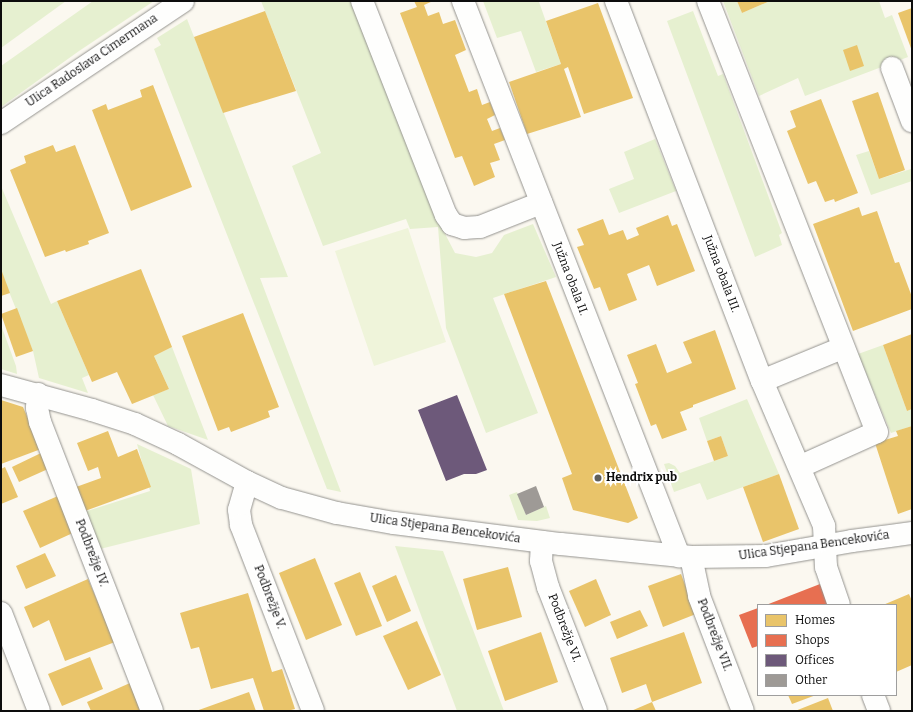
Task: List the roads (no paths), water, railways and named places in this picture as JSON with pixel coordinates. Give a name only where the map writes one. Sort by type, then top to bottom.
[{"type":"street","name":"Ulica Radoslava Cimermana","points":[[1,123],[182,1]]},
{"type":"street","points":[[362,1],[446,215],[452,224],[464,228],[480,227],[541,203]]},
{"type":"street","name":"Južna obala II.","points":[[463,1],[541,203],[685,556]]},
{"type":"street","name":"Južna obala III.","points":[[616,1],[762,381],[824,526],[826,567],[839,604]]},
{"type":"street","points":[[708,1],[842,348],[877,432],[799,467]]},
{"type":"street","points":[[892,68],[912,120]]},
{"type":"street","points":[[762,381],[842,348]]},
{"type":"street","name":"Ulica Stjepana Bencekovića","points":[[1,385],[38,394],[135,424],[178,444],[247,482],[282,498],[337,513],[394,523],[542,542],[685,556],[736,558],[766,556],[912,533]]},
{"type":"street","name":"Podbrežje IV.","points":[[38,394],[37,408],[40,422],[152,711]]},
{"type":"street","name":"Podbrežje V.","points":[[247,482],[239,510],[241,525],[313,711]]},
{"type":"street","name":"Podbrežje VI.","points":[[542,542],[541,561],[548,587],[596,711]]},
{"type":"street","name":"Podbrežje VII.","points":[[685,556],[743,711]]},
{"type":"street","points":[[1,613],[39,711]]},
{"type":"street","points":[[873,696],[879,711]]},
{"type":"place","name":"Hendrix pub","points":[[598,478]]}]
